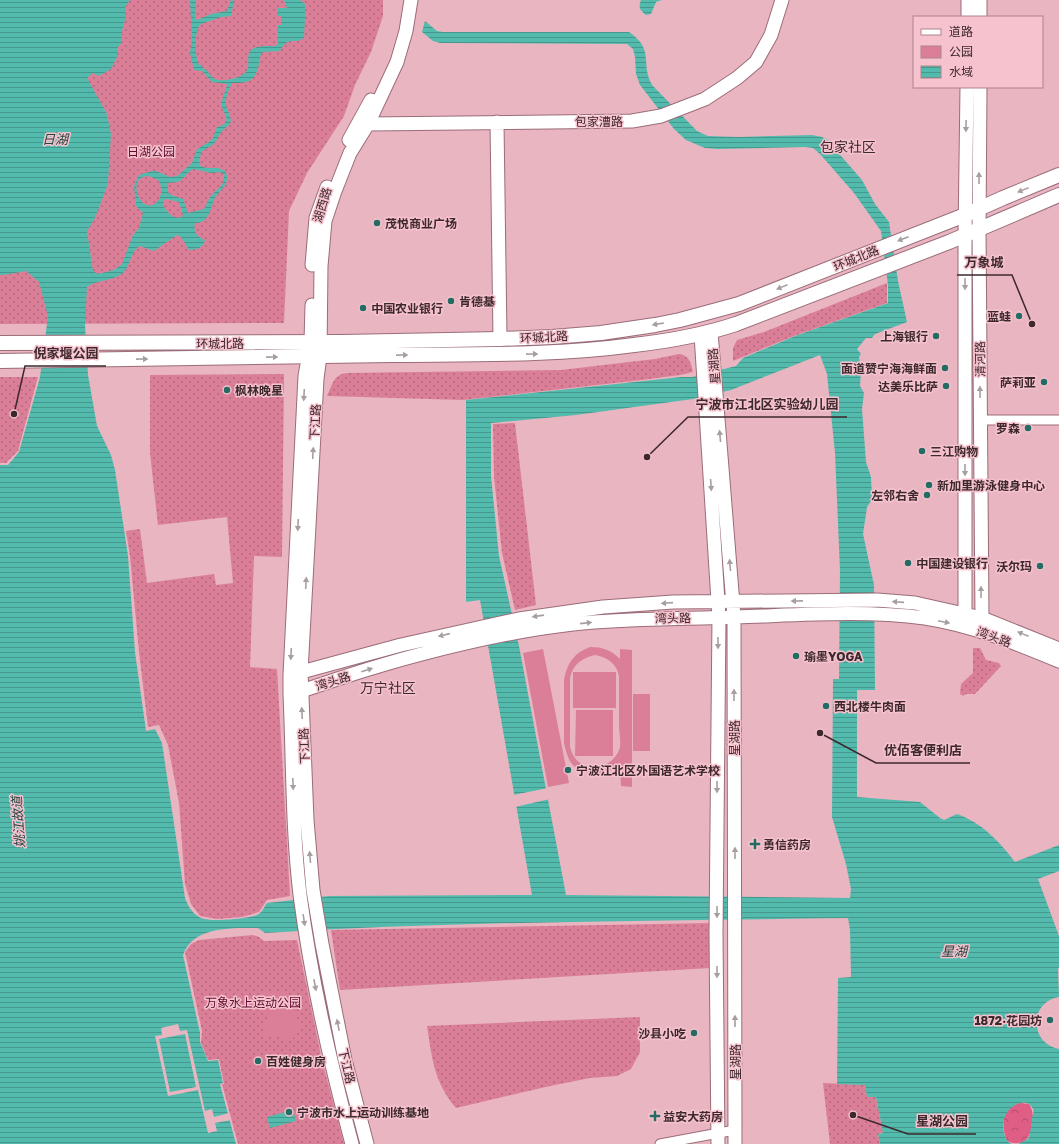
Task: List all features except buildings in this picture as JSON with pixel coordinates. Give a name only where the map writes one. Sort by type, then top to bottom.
[{"type":"main road","name":"湖西路","points":[[315,349],[325,221],[335,190],[350,153],[364,122],[386,85],[400,54],[406,31],[411,0]]},
{"type":"main road","name":"包家漕路","points":[[364,122],[632,121],[661,116],[705,99],[737,78],[756,62],[771,34],[782,0]]},
{"type":"main road","points":[[968,0],[968,16]]},
{"type":"main road","points":[[980,0],[980,16]]},
{"type":"main road","name":"清河路","points":[[964,620],[965,215],[967,88]]},
{"type":"main road","name":"清河路","points":[[980,88],[978,229],[980,624]]},
{"type":"main road","points":[[497,122],[500,339]]},
{"type":"main road","name":"环城北路","points":[[0,361],[103,360],[552,337],[601,333],[674,321],[739,304],[965,215],[1059,175]]},
{"type":"main road","name":"环城北路","points":[[0,343],[99,343],[315,349],[550,353],[620,347],[706,333],[736,324],[965,235],[1059,195]]},
{"type":"main road","name":"星湖路","points":[[706,333],[734,617],[735,1144]]},
{"type":"main road","name":"星湖路","points":[[706,333],[719,617],[716,933],[718,1139]]},
{"type":"main road","name":"下江路","points":[[315,349],[305,376],[296,674],[294,820],[300,894],[308,946],[332,1068],[352,1144]]},
{"type":"main road","name":"湾头路","points":[[296,674],[401,645],[482,626],[603,607],[673,602],[877,600],[915,603],[964,620],[1059,649]]},
{"type":"main road","name":"湾头路","points":[[296,693],[387,663],[449,646],[571,624],[629,619],[836,614],[878,614],[964,620]]},
{"type":"main road","name":"湾头路","points":[[980,624],[1059,661]]},
{"type":"main road","name":"下江路","points":[[296,693],[314,895],[345,1060],[367,1144]]},
{"type":"main road","points":[[717,1099],[735,1098]]},
{"type":"street","points":[[980,420],[1059,420]]},
{"type":"street","points":[[660,1144],[718,1139],[735,1130]]},
{"type":"green space","name":"日湖公园","points":[[0,0],[383,0],[383,16],[371,52],[355,85],[344,116],[307,173],[289,211],[284,323],[0,324]]},
{"type":"green space","points":[[887,283],[887,303],[794,336],[733,361],[733,348],[737,340],[764,332]]},
{"type":"green space","points":[[679,354],[687,358],[693,372],[642,380],[463,400],[327,396],[336,378],[347,373],[561,370],[655,359]]},
{"type":"green space","points":[[284,374],[282,557],[254,556],[250,667],[277,669],[290,896],[267,900],[259,912],[242,917],[217,919],[200,916],[191,904],[185,884],[179,803],[168,745],[159,725],[148,727],[126,531],[140,529],[147,583],[214,574],[216,585],[233,583],[227,517],[158,525],[150,453],[150,375]]},
{"type":"green space","points":[[0,377],[38,377],[18,451],[6,463],[0,463]]},
{"type":"green space","points":[[515,423],[536,605],[515,610],[502,553],[494,477],[493,424]]},
{"type":"green space","points":[[590,647],[603,648],[610,651],[620,659],[620,649],[632,650],[632,787],[621,786],[620,763],[604,773],[592,774],[577,768],[572,764],[568,756],[564,743],[564,680],[572,659],[584,649]],"holes":[[[590,656],[599,656],[611,662],[616,668],[619,676],[620,747],[616,756],[612,760],[595,768],[586,766],[579,762],[574,757],[571,750],[570,678],[573,669],[579,662]]]},
{"type":"green space","points":[[973,648],[980,648],[986,660],[999,663],[1001,666],[975,694],[966,694],[963,696],[960,694],[961,684],[973,673]]},
{"type":"green space","points":[[543,649],[569,783],[548,787],[523,653]]},
{"type":"green space","points":[[573,672],[616,672],[616,708],[573,708]]},
{"type":"green space","points":[[633,694],[650,694],[650,751],[633,751]]},
{"type":"green space","points":[[576,710],[613,710],[613,756],[575,756]]},
{"type":"green space","points":[[710,923],[710,968],[340,990],[331,930]]},
{"type":"green space","name":"万象水上运动公园","points":[[253,935],[264,941],[297,940],[322,1060],[344,1144],[238,1144],[222,1084],[224,1084],[219,1059],[208,1060],[201,1043],[202,1031],[185,952],[191,944],[199,940]]},
{"type":"green space","points":[[288,992],[294,1004],[300,1030],[294,1038],[286,1039],[281,1036],[265,1037],[263,1024],[269,1017],[266,1011],[260,1011],[257,997],[262,993]]},
{"type":"green space","points":[[640,1017],[640,1052],[631,1069],[617,1076],[590,1078],[456,1108],[438,1079],[427,1026]]},
{"type":"green space","points":[[823,1083],[865,1085],[867,1096],[876,1097],[883,1133],[878,1134],[880,1144],[830,1144]]},
{"type":"green space","points":[[1020,1103],[1029,1104],[1033,1123],[1028,1138],[1025,1141],[1014,1143],[1007,1141],[1003,1124],[1006,1113],[1009,1109]]},
{"type":"water","points":[[0,0],[130,0],[125,7],[126,17],[122,31],[122,42],[118,47],[117,57],[111,69],[99,76],[93,73],[87,78],[107,114],[111,134],[108,184],[95,218],[87,231],[93,271],[98,274],[114,270],[122,264],[133,235],[139,228],[143,213],[136,206],[134,186],[139,175],[156,171],[170,177],[177,176],[192,163],[197,149],[209,142],[213,138],[217,127],[226,122],[222,103],[227,84],[212,82],[202,71],[194,70],[190,53],[192,40],[190,0],[196,0],[195,18],[197,20],[211,14],[227,11],[231,0],[234,0],[231,16],[221,17],[201,24],[196,36],[196,54],[198,63],[213,78],[221,80],[236,78],[245,73],[248,68],[249,54],[253,48],[275,46],[278,44],[278,25],[281,25],[281,16],[278,16],[278,8],[287,8],[284,0],[300,0],[305,4],[304,38],[286,43],[280,51],[263,52],[261,54],[256,74],[250,80],[241,83],[232,83],[226,99],[231,122],[222,131],[214,144],[201,152],[199,165],[206,168],[218,168],[225,171],[227,176],[226,183],[215,198],[206,218],[195,223],[196,233],[205,240],[203,245],[197,249],[189,250],[181,237],[177,235],[154,251],[140,246],[134,252],[124,272],[116,277],[87,287],[85,325],[88,375],[97,426],[111,455],[115,470],[128,556],[135,652],[146,731],[155,729],[162,743],[185,898],[190,909],[199,917],[204,919],[219,920],[237,919],[257,915],[262,911],[267,903],[329,896],[532,895],[480,600],[466,602],[466,400],[692,377],[736,366],[743,358],[795,336],[888,303],[888,285],[881,231],[854,193],[813,148],[718,149],[705,148],[686,140],[674,129],[640,85],[636,74],[633,49],[627,44],[440,43],[433,41],[422,32],[425,21],[437,31],[443,32],[629,32],[637,39],[645,51],[647,71],[653,86],[697,131],[708,136],[738,137],[812,135],[822,137],[830,141],[862,180],[875,204],[889,222],[898,281],[907,322],[875,334],[872,338],[866,338],[857,349],[861,354],[859,357],[861,369],[860,386],[864,393],[862,409],[866,462],[871,477],[872,497],[867,507],[863,534],[874,585],[875,690],[857,690],[857,797],[920,802],[944,820],[957,814],[974,822],[982,828],[1003,847],[1015,862],[1059,845],[1059,871],[1038,879],[1059,936],[1059,997],[1049,1000],[1042,1006],[1036,1023],[1042,1039],[1049,1045],[1059,1049],[1059,1144],[1018,1144],[1028,1139],[1033,1114],[1033,1109],[1029,1105],[1019,1103],[1009,1110],[1005,1116],[1003,1124],[1004,1134],[1008,1141],[1012,1144],[880,1144],[878,1134],[883,1133],[876,1097],[867,1097],[865,1085],[837,1084],[838,978],[851,977],[850,930],[848,918],[484,924],[265,933],[258,928],[237,928],[214,931],[195,939],[188,946],[183,955],[200,1033],[200,1042],[208,1061],[218,1060],[223,1083],[220,1084],[236,1144],[0,1144],[0,465],[8,465],[19,452],[40,377],[48,316],[39,282],[26,271],[0,275]],"holes":[[[194,169],[211,173],[220,172],[224,174],[224,178],[221,186],[211,197],[204,209],[188,213],[183,199],[169,194],[168,183],[180,181]],[[147,176],[159,181],[161,192],[160,198],[157,202],[151,205],[146,205],[141,201],[137,190],[137,183],[140,179]],[[166,199],[179,202],[183,215],[182,217],[179,218],[168,213],[163,205],[164,200]],[[820,355],[827,374],[835,453],[840,570],[839,679],[833,679],[832,817],[846,864],[851,889],[850,898],[566,895],[519,646],[499,556],[491,476],[491,423],[576,415],[693,399],[731,390]]]},
{"type":"water","points":[[641,0],[662,0],[656,2],[651,14],[646,15],[640,9]]},
{"type":"water","points":[[293,1110],[296,1121],[270,1128],[267,1117]]},
{"type":"pier","points":[[548,788],[550,799],[515,807],[513,795]]},
{"type":"pier","points":[[178,1024],[180,1031],[187,1030],[205,1111],[212,1109],[214,1117],[229,1113],[231,1120],[215,1123],[217,1131],[208,1133],[198,1090],[168,1096],[155,1036],[162,1035],[161,1028]],"holes":[[[185,1034],[196,1087],[170,1092],[159,1039]]]},
{"type":"place","name":"茂悦商业广场","points":[[377,223]]},
{"type":"place","name":"肯德基","points":[[451,301]]},
{"type":"place","name":"中国农业银行","points":[[363,308]]},
{"type":"place","name":"蓝蛙","points":[[1019,316]]},
{"type":"place","name":"万象城","points":[[1032,324]]},
{"type":"place","name":"上海银行","points":[[936,336]]},
{"type":"place","name":"面道赞宁海海鲜面","points":[[945,368]]},
{"type":"place","name":"萨莉亚","points":[[1044,382]]},
{"type":"place","name":"达美乐比萨","points":[[946,386]]},
{"type":"place","name":"枫林晚星","points":[[227,390]]},
{"type":"place","name":"倪家堰公园","points":[[14,414]]},
{"type":"place","name":"罗森","points":[[1028,428]]},
{"type":"place","name":"三江购物","points":[[922,451]]},
{"type":"place","name":"宁波市江北区实验幼儿园","points":[[647,457]]},
{"type":"place","name":"新加里游泳健身中心","points":[[929,485]]},
{"type":"place","name":"左邻右舍","points":[[927,495]]},
{"type":"place","name":"中国建设银行","points":[[908,563]]},
{"type":"place","name":"沃尔玛","points":[[1040,566]]},
{"type":"place","name":"瑜墨YOGA","points":[[796,656]]},
{"type":"place","name":"西北楼牛肉面","points":[[826,706]]},
{"type":"place","name":"优佰客便利店","points":[[820,733]]},
{"type":"place","name":"宁波江北区外国语艺术学校","points":[[568,770]]},
{"type":"place","name":"勇信药房","points":[[755,844]]},
{"type":"place","name":"1872·花园坊","points":[[1050,1020]]},
{"type":"place","name":"沙县小吃","points":[[694,1033]]},
{"type":"place","name":"百姓健身房","points":[[258,1061]]},
{"type":"place","name":"宁波市水上运动训练基地","points":[[289,1112]]},
{"type":"place","name":"星湖公园","points":[[853,1115]]},
{"type":"place","name":"益安大药房","points":[[655,1116]]},
{"type":"district","name":"包家社区","points":[[848,146]]},
{"type":"district","name":"万宁社区","points":[[388,687]]},
{"type":"water label","name":"日湖","points":[[55,139]]},
{"type":"water label","name":"姚江故道","points":[[18,822]]},
{"type":"water label","name":"星湖","points":[[954,951]]}]
